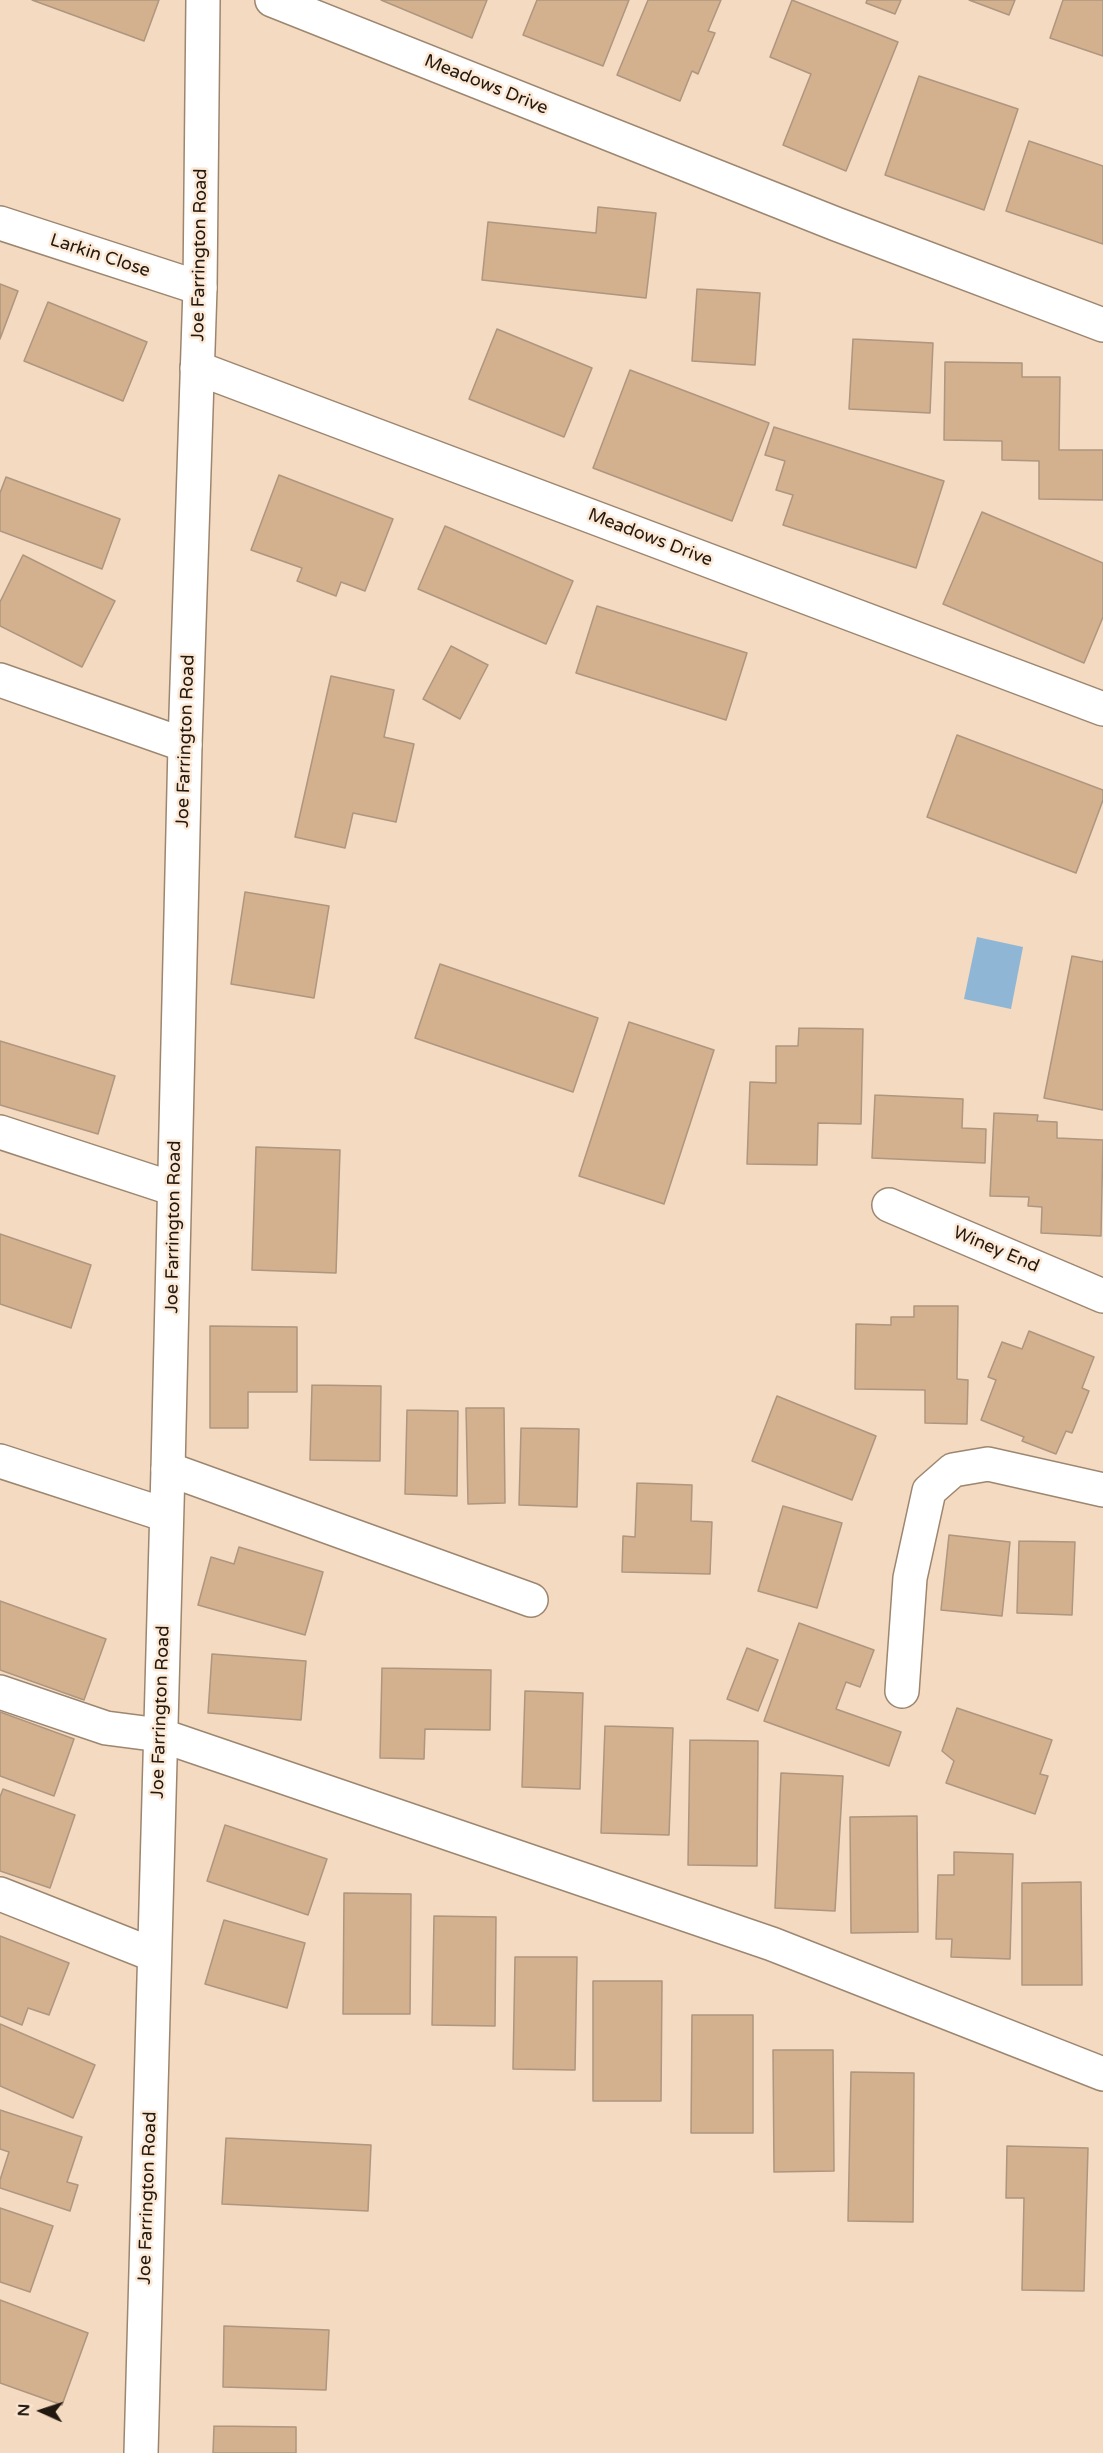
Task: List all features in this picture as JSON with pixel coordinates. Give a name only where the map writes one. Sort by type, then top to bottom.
[{"type":"street","name":"Joe Farrington Road","points":[[141,2453],[185,745],[200,288],[203,0]]},
{"type":"street","name":"Meadows Drive","points":[[272,0],[836,224],[1103,325]]},
{"type":"street","name":"Larkin Close","points":[[0,223],[200,288]]},
{"type":"street","name":"Meadows Drive","points":[[197,368],[1103,709]]},
{"type":"street","points":[[0,680],[185,745]]},
{"type":"street","points":[[0,1132],[174,1189]]},
{"type":"street","name":"Winey End","points":[[890,1205],[1103,1296]]},
{"type":"street","points":[[0,1461],[166,1515]]},
{"type":"street","points":[[902,1691],[910,1578],[929,1491],[952,1470],[988,1464],[1103,1490]]},
{"type":"street","points":[[168,1469],[531,1600]]},
{"type":"street","points":[[0,1692],[106,1728],[160,1735],[772,1944],[1103,2074]]},
{"type":"street","points":[[0,1894],[154,1956]]},
{"type":"water","points":[[977,937],[1023,947],[1011,1009],[964,999]]},
{"type":"building","points":[[32,0],[159,0],[144,41]]},
{"type":"building","points":[[381,0],[487,0],[472,38]]},
{"type":"building","points":[[537,0],[629,0],[603,66],[523,35]]},
{"type":"building","points":[[648,0],[721,0],[708,31],[715,33],[698,74],[692,71],[680,101],[617,75]]},
{"type":"building","points":[[792,0],[898,42],[846,171],[783,145],[811,74],[770,57]]},
{"type":"building","points":[[867,0],[901,0],[895,14],[866,3]]},
{"type":"building","points":[[969,0],[1015,0],[1009,15]]},
{"type":"building","points":[[1063,0],[1103,0],[1103,56],[1050,38]]},
{"type":"building","points":[[919,76],[1018,109],[984,210],[885,175]]},
{"type":"building","points":[[1029,141],[1103,166],[1103,244],[1006,211]]},
{"type":"building","points":[[598,207],[656,213],[646,298],[482,280],[488,222],[596,233]]},
{"type":"building","points":[[0,284],[18,291],[0,339]]},
{"type":"building","points":[[697,289],[760,293],[755,365],[692,361]]},
{"type":"building","points":[[48,302],[147,342],[123,401],[24,361]]},
{"type":"building","points":[[497,329],[592,368],[564,437],[469,399]]},
{"type":"building","points":[[853,339],[933,343],[930,413],[849,409]]},
{"type":"building","points":[[945,362],[1022,363],[1022,377],[1060,377],[1059,450],[1103,450],[1103,500],[1039,499],[1039,461],[1002,460],[1002,441],[944,440]]},
{"type":"building","points":[[630,370],[769,423],[732,521],[593,468]]},
{"type":"building","points":[[774,427],[944,481],[916,568],[783,525],[793,495],[776,490],[785,461],[765,455]]},
{"type":"building","points":[[279,475],[393,519],[365,591],[341,582],[336,596],[297,581],[302,568],[251,550]]},
{"type":"building","points":[[6,477],[120,519],[102,569],[0,531],[0,493]]},
{"type":"building","points":[[982,512],[1103,563],[1103,617],[1084,663],[943,604]]},
{"type":"building","points":[[445,526],[573,581],[546,644],[418,589]]},
{"type":"building","points":[[23,555],[115,601],[82,667],[0,626],[0,602]]},
{"type":"building","points":[[597,606],[747,653],[726,720],[576,673]]},
{"type":"building","points":[[451,646],[488,665],[460,719],[423,699]]},
{"type":"building","points":[[331,676],[394,690],[384,737],[414,744],[396,822],[353,813],[345,848],[295,837]]},
{"type":"building","points":[[957,735],[1103,790],[1103,800],[1076,873],[927,817]]},
{"type":"building","points":[[245,892],[329,906],[314,998],[231,984]]},
{"type":"building","points":[[1072,956],[1103,962],[1103,1110],[1044,1098]]},
{"type":"building","points":[[440,964],[598,1018],[573,1092],[415,1038]]},
{"type":"building","points":[[629,1022],[714,1050],[664,1204],[579,1176]]},
{"type":"building","points":[[799,1028],[863,1029],[861,1124],[818,1123],[817,1165],[747,1164],[750,1082],[776,1083],[776,1046],[798,1046]]},
{"type":"building","points":[[0,1041],[115,1076],[98,1134],[0,1105]]},
{"type":"building","points":[[875,1095],[963,1099],[962,1128],[986,1129],[985,1163],[872,1158]]},
{"type":"building","points":[[994,1113],[1038,1115],[1037,1121],[1057,1122],[1057,1138],[1103,1140],[1101,1236],[1041,1233],[1042,1207],[1028,1206],[1029,1197],[990,1196]]},
{"type":"building","points":[[256,1147],[340,1150],[336,1273],[252,1270]]},
{"type":"building","points":[[0,1234],[91,1265],[71,1328],[0,1304]]},
{"type":"building","points":[[914,1306],[958,1306],[957,1379],[968,1380],[967,1424],[925,1423],[925,1390],[855,1389],[856,1324],[891,1325],[891,1317],[914,1317]]},
{"type":"building","points":[[210,1326],[297,1327],[297,1392],[248,1392],[248,1428],[210,1428]]},
{"type":"building","points":[[1029,1331],[1094,1357],[1082,1388],[1089,1391],[1072,1433],[1066,1431],[1056,1454],[1022,1441],[1024,1437],[981,1420],[996,1380],[988,1377],[1002,1342],[1022,1349]]},
{"type":"building","points":[[312,1385],[381,1386],[380,1461],[310,1460]]},
{"type":"building","points":[[777,1396],[876,1436],[852,1500],[752,1461]]},
{"type":"building","points":[[466,1408],[504,1408],[505,1503],[468,1504]]},
{"type":"building","points":[[407,1410],[458,1411],[457,1496],[405,1494]]},
{"type":"building","points":[[521,1428],[579,1429],[577,1507],[519,1505]]},
{"type":"building","points":[[637,1483],[692,1485],[691,1521],[712,1522],[710,1574],[622,1572],[623,1536],[635,1537]]},
{"type":"building","points":[[783,1506],[842,1523],[817,1608],[758,1591]]},
{"type":"building","points":[[949,1535],[1010,1542],[1002,1616],[941,1610]]},
{"type":"building","points":[[1019,1541],[1075,1542],[1072,1615],[1017,1613]]},
{"type":"building","points":[[239,1547],[323,1572],[305,1635],[198,1605],[211,1557],[234,1564]]},
{"type":"building","points":[[0,1601],[106,1639],[84,1700],[0,1670]]},
{"type":"building","points":[[799,1623],[874,1650],[860,1687],[846,1682],[836,1709],[901,1732],[889,1766],[764,1721]]},
{"type":"building","points":[[747,1648],[778,1660],[758,1711],[727,1699]]},
{"type":"building","points":[[212,1654],[306,1661],[301,1720],[208,1713]]},
{"type":"building","points":[[382,1668],[491,1670],[490,1730],[425,1729],[424,1759],[380,1758]]},
{"type":"building","points":[[525,1691],[583,1693],[580,1789],[522,1787]]},
{"type":"building","points":[[957,1708],[1052,1740],[1040,1774],[1048,1776],[1035,1814],[946,1783],[954,1761],[942,1751]]},
{"type":"building","points":[[0,1712],[74,1739],[54,1796],[0,1776]]},
{"type":"building","points":[[605,1726],[673,1728],[669,1835],[601,1833]]},
{"type":"building","points":[[690,1740],[758,1741],[757,1866],[688,1865]]},
{"type":"building","points":[[781,1773],[843,1776],[835,1911],[775,1908]]},
{"type":"building","points":[[3,1789],[75,1815],[50,1888],[0,1871],[0,1797]]},
{"type":"building","points":[[917,1816],[918,1932],[851,1933],[850,1817]]},
{"type":"building","points":[[225,1825],[327,1859],[308,1915],[207,1881]]},
{"type":"building","points":[[954,1852],[1013,1854],[1010,1959],[951,1957],[952,1939],[936,1939],[938,1875],[954,1875]]},
{"type":"building","points":[[1081,1882],[1082,1985],[1022,1985],[1022,1883]]},
{"type":"building","points":[[344,1893],[411,1894],[410,2014],[343,2014]]},
{"type":"building","points":[[434,1916],[496,1917],[495,2026],[432,2025]]},
{"type":"building","points":[[224,1920],[305,1943],[287,2008],[205,1984]]},
{"type":"building","points":[[0,1936],[69,1963],[49,2015],[28,2008],[22,2025],[0,2016]]},
{"type":"building","points":[[515,1957],[577,1957],[575,2070],[513,2069]]},
{"type":"building","points":[[593,1981],[662,1981],[661,2101],[593,2101]]},
{"type":"building","points":[[692,2015],[753,2015],[753,2133],[691,2133]]},
{"type":"building","points":[[0,2024],[95,2065],[73,2118],[0,2086]]},
{"type":"building","points":[[773,2050],[833,2050],[834,2171],[774,2172]]},
{"type":"building","points":[[851,2072],[914,2073],[913,2222],[848,2221]]},
{"type":"building","points":[[0,2110],[82,2137],[67,2182],[78,2185],[70,2211],[0,2188],[0,2180],[9,2152],[0,2149]]},
{"type":"building","points":[[226,2138],[371,2145],[368,2211],[222,2204]]},
{"type":"building","points":[[1007,2146],[1088,2148],[1084,2291],[1022,2290],[1024,2198],[1006,2198]]},
{"type":"building","points":[[0,2208],[53,2226],[30,2292],[0,2282]]},
{"type":"building","points":[[0,2300],[88,2333],[62,2405],[0,2383]]},
{"type":"building","points":[[224,2326],[329,2330],[326,2390],[223,2387]]},
{"type":"building","points":[[214,2426],[296,2427],[296,2453],[213,2453]]}]
